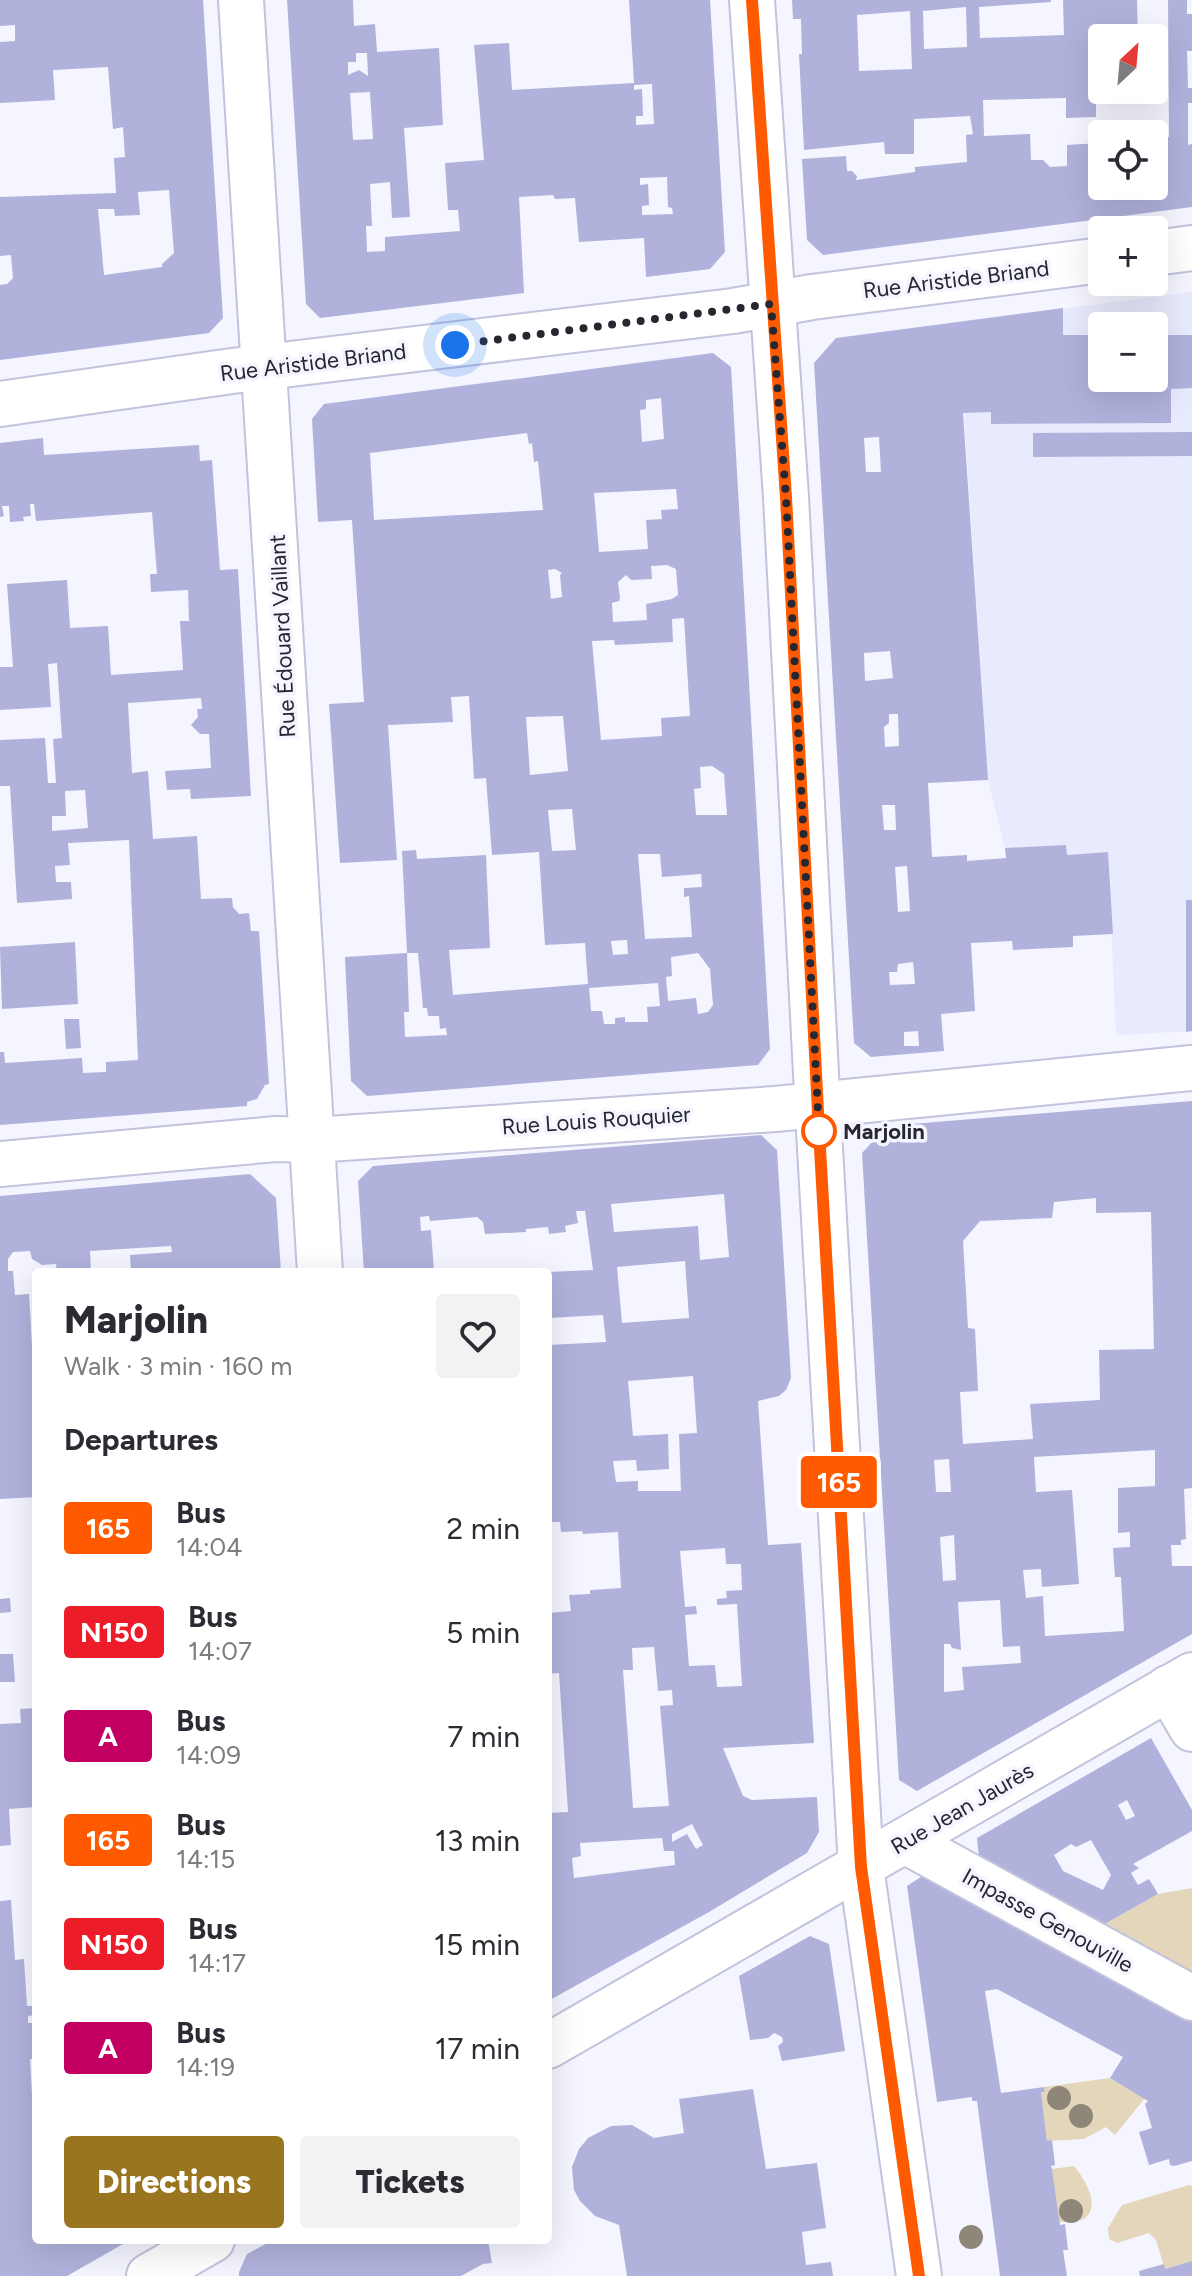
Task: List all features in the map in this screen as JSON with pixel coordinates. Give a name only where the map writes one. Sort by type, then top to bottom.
[{"type":"street","name":"Rue Édouard Vaillant","points":[[241,0],[320,1268]]},
{"type":"street","points":[[752,0],[786,497],[861,1867],[919,2276]]},
{"type":"street","points":[[1168,251],[1192,248]]},
{"type":"street","name":"Rue Aristide Briand","points":[[0,404],[1088,262]]},
{"type":"street","name":"Rue Louis Rouquier","points":[[0,1164],[276,1139],[313,1140],[819,1104],[1192,1068]]},
{"type":"street","name":"Rue Jean Jaurès","points":[[552,2044],[1180,1682],[1192,1729]]},
{"type":"street","name":"Impasse Genouville","points":[[905,1841],[1192,1998]]},
{"type":"shaded area","points":[[1192,292],[1192,1031],[1116,1035],[1108,852],[1067,855],[1066,845],[1005,848],[988,780],[958,322]]},
{"type":"shaded area","points":[[1192,1888],[1192,2021],[1155,2001],[1101,1926],[1158,1894]]},
{"type":"shaded area","points":[[1110,2078],[1145,2098],[1115,2135],[1106,2127],[1084,2139],[1047,2141],[1041,2092],[1045,2092],[1044,2087]]},
{"type":"shaded area","points":[[1074,2166],[1089,2191],[1092,2206],[1082,2220],[1059,2222],[1052,2169]]},
{"type":"shaded area","points":[[1192,2186],[1192,2261],[1165,2269],[1156,2240],[1149,2233],[1117,2243],[1109,2239],[1108,2228],[1122,2205]]},
{"type":"building","points":[[0,0],[203,0],[223,318],[209,333],[0,360],[0,285],[7,284],[13,278],[11,255],[0,256],[0,197],[116,193],[114,158],[125,157],[123,127],[113,129],[108,67],[53,70],[55,100],[0,103],[0,42],[15,41],[15,25],[0,26]],"holes":[[[169,190],[174,253],[162,267],[104,275],[98,209],[114,209],[115,216],[140,215],[138,192]]]},
{"type":"building","points":[[287,0],[353,0],[354,26],[375,24],[377,52],[439,48],[443,125],[404,128],[410,217],[392,218],[390,182],[370,184],[372,226],[366,226],[367,252],[385,251],[385,237],[460,231],[458,210],[448,210],[445,163],[484,160],[474,45],[509,43],[512,90],[634,83],[629,0],[710,0],[725,252],[710,269],[646,277],[644,238],[579,242],[575,198],[555,199],[553,195],[519,197],[524,293],[320,318],[306,304]],"holes":[[[356,53],[367,53],[368,76],[359,70],[348,75],[348,62],[356,62]],[[652,84],[654,124],[636,125],[636,116],[643,116],[642,89],[634,90],[634,85]],[[370,92],[373,139],[353,140],[350,93]],[[667,177],[668,207],[672,208],[673,214],[642,215],[642,206],[649,205],[648,184],[640,185],[640,178]]]},
{"type":"building","points":[[792,0],[1051,0],[979,7],[980,38],[1064,35],[1063,0],[1137,0],[1138,24],[1088,24],[1088,104],[1096,104],[1096,117],[1066,118],[1066,98],[983,100],[984,136],[1030,134],[1031,160],[1043,160],[1050,167],[1067,166],[1067,145],[1088,144],[1088,200],[1168,200],[1168,0],[1187,0],[1187,14],[1192,14],[1192,51],[1187,51],[1188,88],[1192,88],[1192,103],[1188,103],[1188,145],[1192,144],[1192,207],[1123,216],[1088,216],[1088,221],[823,255],[807,240],[802,159],[846,156],[847,171],[857,176],[856,180],[915,172],[915,167],[967,162],[966,135],[973,134],[970,116],[914,119],[914,154],[885,154],[884,142],[804,150],[799,54],[802,54],[801,19],[793,19]],"holes":[[[966,7],[967,47],[924,49],[923,11]],[[910,11],[912,69],[859,71],[857,15]]]},
{"type":"building","points":[[1063,308],[1063,335],[1088,335],[1088,392],[1168,392],[1168,335],[1192,335],[1192,388],[1171,389],[1171,423],[991,424],[991,412],[963,413],[988,780],[928,783],[932,857],[967,855],[967,861],[1006,858],[1005,848],[1066,845],[1067,855],[1108,852],[1113,934],[1073,936],[1073,947],[1013,950],[1012,941],[971,943],[975,1011],[941,1014],[944,1051],[871,1057],[854,1043],[814,363],[836,338]],"holes":[[[879,437],[881,472],[866,472],[864,438]],[[890,651],[893,678],[865,681],[864,653]],[[889,714],[898,714],[899,746],[885,747],[884,727],[889,723]],[[882,805],[895,805],[896,830],[884,830]],[[907,866],[910,911],[898,912],[895,867]],[[913,962],[915,984],[890,985],[889,972],[897,972],[898,964]],[[918,1031],[919,1046],[904,1046],[904,1032]]]},
{"type":"building","points":[[713,353],[731,367],[770,1049],[758,1065],[367,1096],[351,1081],[345,957],[407,953],[402,851],[416,850],[417,859],[486,855],[490,948],[449,950],[453,995],[588,984],[585,943],[545,945],[539,852],[492,855],[486,778],[474,779],[469,696],[451,697],[453,722],[388,725],[397,860],[340,863],[329,704],[364,702],[352,520],[318,522],[312,419],[324,404]],"holes":[[[661,398],[664,439],[642,442],[640,410],[646,409],[646,400]],[[527,433],[529,444],[532,443],[534,462],[538,461],[543,510],[374,520],[370,453]],[[676,489],[678,509],[661,510],[662,519],[646,520],[648,549],[599,552],[594,493]],[[667,565],[676,569],[678,595],[646,604],[647,620],[613,622],[612,603],[620,598],[618,582],[626,575],[631,580],[652,579],[651,566]],[[555,569],[562,573],[562,597],[551,599],[548,570]],[[684,618],[690,716],[661,718],[662,736],[601,740],[592,641],[614,640],[615,645],[673,642],[672,619]],[[563,716],[568,771],[530,775],[526,717]],[[712,766],[724,774],[727,815],[696,815],[694,789],[701,788],[700,767]],[[572,809],[576,850],[552,851],[548,810]],[[638,854],[660,854],[662,877],[701,874],[702,887],[684,888],[684,897],[689,896],[692,937],[645,939]],[[627,940],[628,954],[613,955],[611,941]],[[407,953],[418,953],[423,1008],[427,1008],[428,1016],[439,1016],[440,1029],[446,1028],[447,1035],[405,1037],[404,1012],[409,1012]],[[698,953],[710,969],[713,1005],[708,1012],[698,1014],[696,998],[668,1001],[666,977],[672,976],[671,957]],[[658,983],[660,1006],[647,1007],[648,1022],[625,1022],[625,1017],[615,1018],[615,1024],[604,1024],[602,1011],[591,1011],[589,988]]]},
{"type":"building","points":[[1192,432],[1192,456],[1033,457],[1033,433]]},
{"type":"building","points":[[43,438],[44,455],[199,445],[200,461],[212,460],[220,570],[238,569],[251,796],[191,799],[190,789],[167,790],[165,771],[211,768],[209,734],[200,734],[191,725],[198,717],[197,709],[202,709],[201,698],[128,703],[132,773],[148,771],[153,839],[197,836],[201,899],[232,898],[233,907],[239,914],[249,913],[251,931],[259,931],[269,1084],[265,1085],[257,1099],[247,1102],[247,1106],[0,1125],[0,1052],[4,1052],[5,1063],[82,1058],[83,1073],[106,1072],[106,1062],[138,1060],[129,840],[68,843],[70,865],[55,866],[56,882],[71,882],[72,899],[17,903],[10,786],[0,786],[0,740],[45,738],[48,783],[56,783],[53,739],[62,738],[57,663],[48,664],[51,707],[0,710],[0,667],[13,667],[7,584],[67,580],[70,628],[108,626],[111,675],[183,670],[180,621],[189,621],[188,590],[151,592],[150,574],[157,574],[152,512],[36,521],[34,504],[30,504],[31,516],[23,517],[24,521],[10,522],[9,506],[2,506],[4,516],[0,517],[0,443]],"holes":[[[85,790],[88,828],[52,831],[52,816],[66,816],[65,791]]]},
{"type":"building","points":[[1186,900],[1192,900],[1192,1031],[1186,1032]]},
{"type":"building","points":[[75,942],[78,1004],[2,1009],[0,947]]},
{"type":"building","points":[[64,1019],[79,1019],[81,1048],[66,1049]]},
{"type":"building","points":[[1192,1101],[1192,1488],[1184,1489],[1186,1539],[1181,1540],[1181,1545],[1171,1545],[1172,1566],[1192,1566],[1192,1634],[917,1791],[899,1780],[862,1153],[887,1126]],"holes":[[[1096,1198],[1096,1213],[1151,1212],[1154,1349],[1099,1350],[1100,1400],[1030,1404],[1033,1439],[963,1444],[960,1392],[978,1391],[975,1329],[968,1328],[963,1241],[980,1221],[1052,1218],[1054,1202]],[[1155,1450],[1155,1486],[1118,1488],[1118,1533],[1130,1532],[1130,1547],[1113,1548],[1115,1577],[1121,1577],[1124,1631],[1045,1636],[1043,1596],[1026,1598],[1023,1570],[1041,1569],[1042,1587],[1079,1584],[1072,1490],[1036,1492],[1034,1457]],[[949,1459],[951,1492],[936,1492],[934,1460]],[[954,1535],[956,1580],[943,1581],[940,1537]],[[1000,1600],[1003,1647],[1020,1646],[1021,1663],[962,1667],[964,1690],[944,1692],[944,1644],[961,1650],[958,1602]]]},
{"type":"building","points":[[761,1135],[777,1150],[791,1378],[786,1390],[779,1396],[758,1401],[768,1545],[801,1543],[814,1743],[723,1748],[743,1796],[752,1800],[817,1797],[819,1832],[807,1853],[709,1912],[552,1999],[552,1813],[568,1812],[559,1673],[552,1674],[552,1613],[571,1611],[569,1595],[621,1588],[618,1532],[561,1532],[560,1522],[552,1522],[552,1345],[606,1342],[603,1315],[552,1318],[552,1272],[593,1270],[585,1211],[576,1211],[578,1223],[565,1226],[566,1232],[549,1234],[548,1227],[526,1229],[526,1232],[485,1234],[483,1222],[477,1217],[430,1221],[429,1216],[420,1217],[421,1231],[431,1230],[434,1268],[364,1268],[358,1181],[373,1166]],"holes":[[[724,1194],[729,1257],[700,1260],[698,1226],[614,1232],[611,1204]],[[685,1261],[689,1318],[622,1323],[617,1267]],[[693,1376],[697,1433],[679,1434],[681,1491],[638,1491],[638,1481],[616,1482],[613,1461],[636,1460],[637,1471],[669,1469],[668,1434],[633,1436],[628,1381]],[[725,1548],[726,1564],[741,1564],[742,1590],[726,1591],[727,1598],[717,1599],[717,1605],[737,1604],[742,1686],[717,1687],[715,1665],[689,1666],[685,1615],[697,1614],[696,1606],[685,1607],[680,1551]],[[654,1647],[658,1691],[672,1690],[673,1705],[660,1706],[669,1806],[633,1808],[623,1670],[633,1670],[632,1648]],[[692,1824],[703,1845],[696,1849],[687,1834],[672,1842],[672,1834]],[[662,1838],[664,1851],[674,1851],[675,1865],[574,1878],[572,1858],[581,1856],[580,1843]]]},
{"type":"building","points":[[250,1174],[276,1198],[281,1268],[131,1268],[130,1255],[172,1252],[171,1246],[90,1251],[91,1268],[56,1268],[56,1264],[42,1265],[32,1259],[30,1251],[13,1252],[8,1259],[8,1271],[13,1271],[15,1295],[29,1294],[32,1497],[0,1499],[0,1196]]},
{"type":"building","points":[[10,1598],[11,1612],[0,1613],[0,1599]]},
{"type":"building","points":[[0,1654],[13,1654],[15,1682],[0,1682]]},
{"type":"building","points":[[32,1708],[32,1807],[9,1809],[11,1845],[0,1846],[0,1724],[21,1723],[20,1709]]},
{"type":"building","points":[[1151,1738],[1192,1810],[1192,1831],[1133,1864],[1139,1868],[1131,1873],[1138,1885],[1149,1879],[1158,1894],[1101,1926],[979,1858],[977,1838]],"holes":[[[1127,1800],[1135,1816],[1126,1820],[1118,1805]],[[1091,1840],[1111,1875],[1103,1890],[1063,1871],[1054,1855],[1071,1844],[1076,1847]]]},
{"type":"building","points":[[924,1875],[1192,2021],[1192,2161],[1174,2166],[1170,2165],[1169,2159],[1149,2165],[1139,2132],[1152,2128],[1145,2104],[1148,2101],[1110,2078],[1123,2057],[997,1989],[985,1991],[1001,2093],[1044,2087],[1045,2092],[1041,2092],[1047,2141],[1052,2140],[1055,2165],[1051,2166],[1060,2225],[1065,2224],[1068,2250],[1063,2250],[1067,2276],[1000,2276],[977,2101],[972,2101],[972,2097],[937,2102],[907,1886]]},
{"type":"building","points":[[11,1900],[15,1960],[24,1959],[27,2006],[32,2006],[28,2023],[32,2023],[32,2244],[123,2244],[67,2276],[0,2276],[0,1901]]},
{"type":"building","points":[[810,1936],[829,1944],[845,2051],[782,2061],[778,2046],[783,2042],[782,2037],[774,2033],[768,2038],[750,2040],[739,1976]]},
{"type":"building","points":[[753,2089],[766,2169],[817,2163],[826,2228],[802,2232],[806,2265],[831,2262],[833,2276],[627,2276],[619,2225],[595,2216],[574,2190],[572,2167],[579,2149],[588,2138],[611,2126],[632,2125],[654,2138],[684,2133],[679,2099]]},
{"type":"building","points":[[266,2244],[489,2244],[492,2263],[483,2264],[461,2276],[239,2276],[247,2254]]},
{"type":"building","points":[[1192,2261],[1192,2276],[1140,2276],[1139,2271],[1164,2264],[1165,2269]]},
{"type":"bus line","name":"165","points":[[752,0],[786,497],[861,1867],[919,2276]]},
{"type":"place","name":"Marjolin","points":[[819,1131]]},
{"type":"route","points":[[455,345],[771,304],[786,497],[819,1131]]}]
